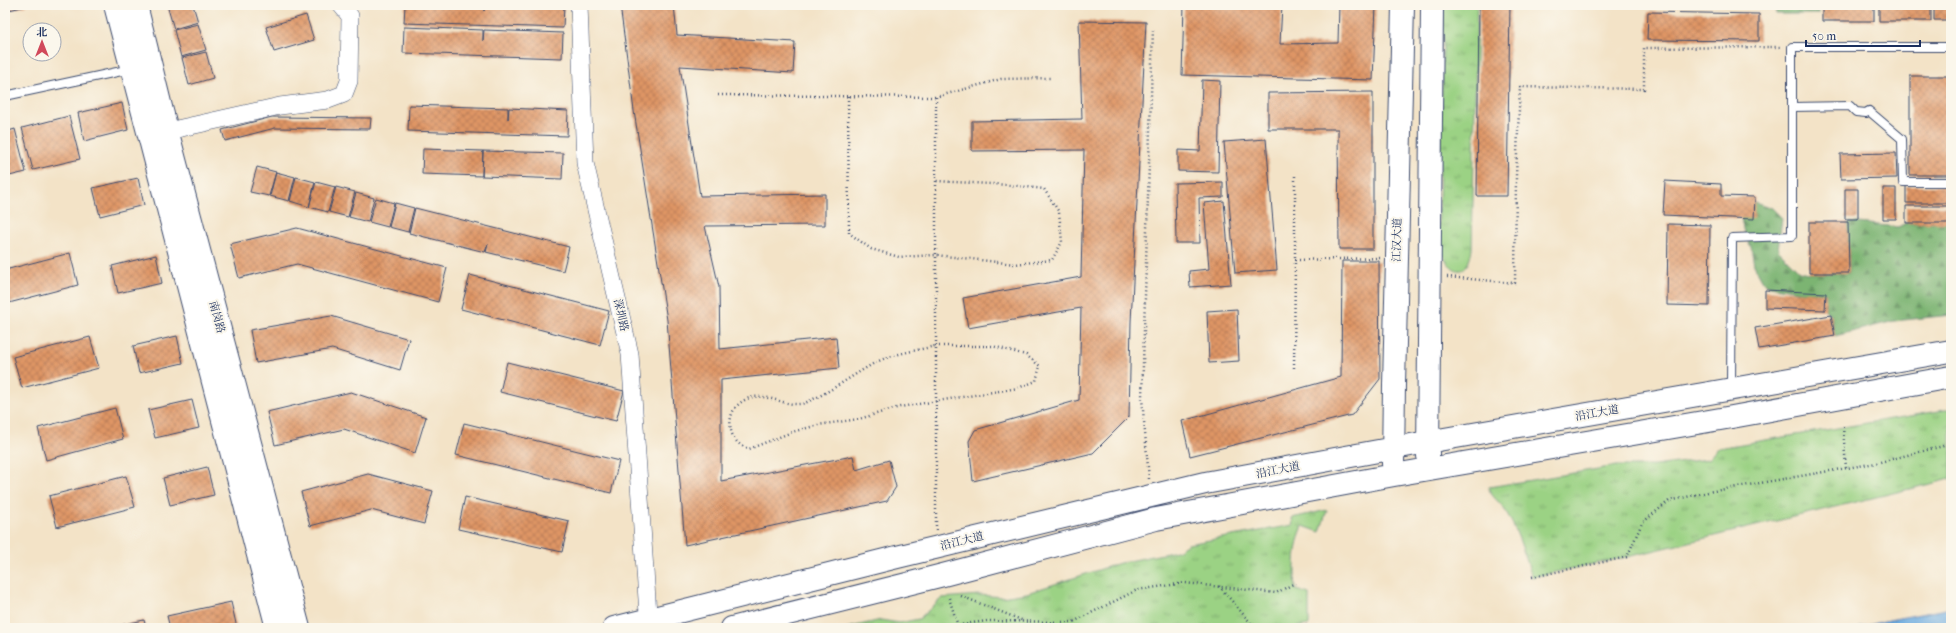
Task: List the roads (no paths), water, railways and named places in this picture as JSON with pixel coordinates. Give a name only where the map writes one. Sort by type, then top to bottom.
[{"type":"main road","name":"南岗路","points":[[115,5],[277,628]]},
{"type":"main road","name":"南岗路","points":[[136,5],[299,628]]},
{"type":"main road","name":"江汉大道","points":[[1394,475],[1392,449],[1403,5]]},
{"type":"main road","points":[[1429,469],[1427,442],[1428,276],[1432,5]]},
{"type":"main road","name":"沿江大道","points":[[614,628],[649,624],[936,548],[1205,483],[1427,442],[1951,351]]},
{"type":"main road","points":[[732,628],[1156,520],[1394,475],[1951,378]]},
{"type":"street","points":[[168,132],[280,106],[328,100],[344,94],[349,81],[350,16],[341,5]]},
{"type":"street","name":"深圳路","points":[[579,5],[585,163],[630,354],[649,624]]},
{"type":"lane","points":[[1731,390],[1732,238],[1792,236],[1792,47],[1951,47]]},
{"type":"lane","points":[[5,96],[131,69]]},
{"type":"lane","points":[[1792,107],[1850,106],[1856,112],[1866,113],[1870,111],[1902,139],[1903,182],[1951,182]]},
{"type":"water","points":[[1951,608],[1951,628],[1858,628],[1884,621]]}]
